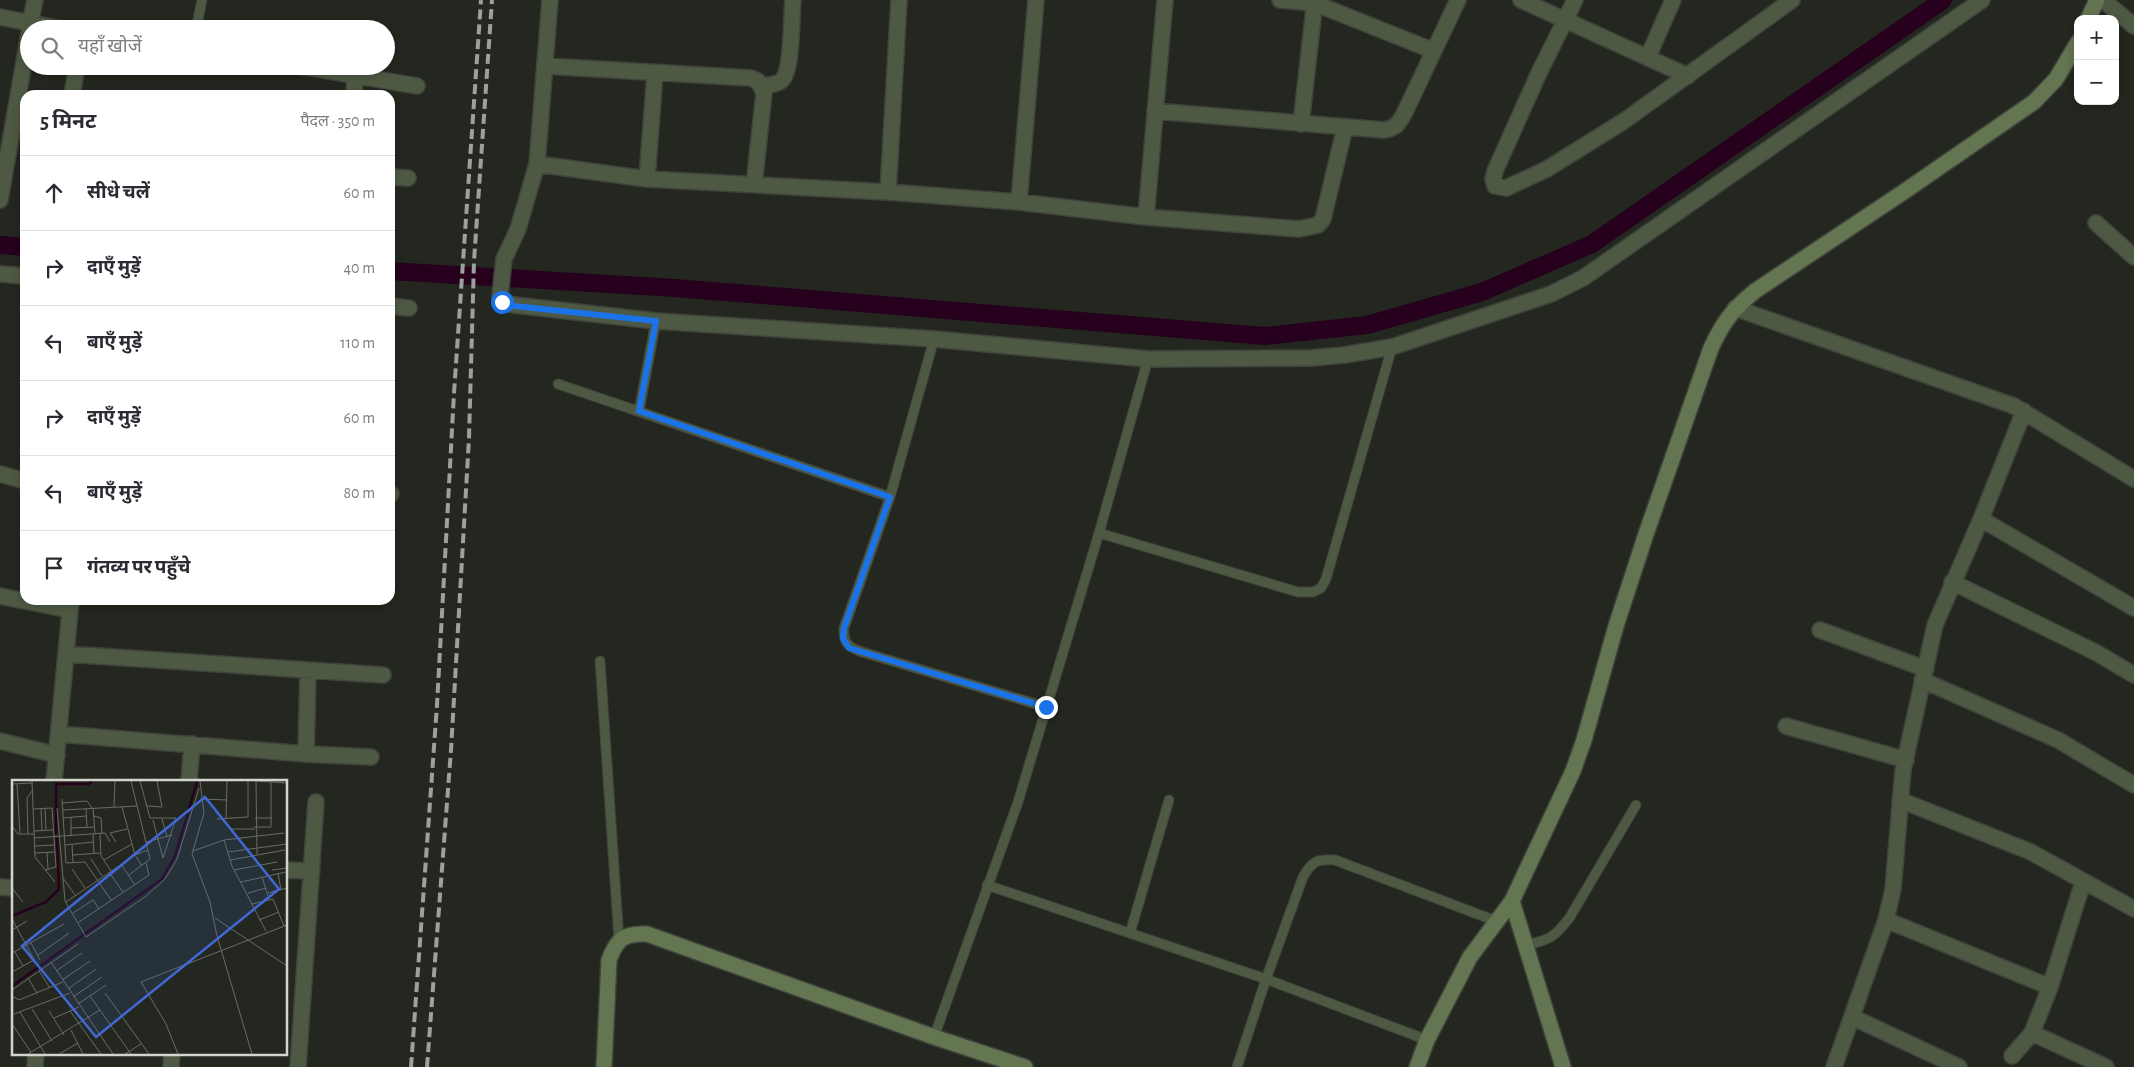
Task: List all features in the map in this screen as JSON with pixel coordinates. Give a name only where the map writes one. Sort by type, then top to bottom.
[{"type":"street","points":[[31,20],[35,0]]},
{"type":"street","points":[[550,0],[536,164],[518,229],[504,259],[500,292],[502,302],[514,306],[656,321],[934,339],[1148,359],[1344,356],[1392,346],[1551,294],[1583,278],[1982,0]]},
{"type":"street","points":[[762,86],[777,84],[785,76],[793,0]]},
{"type":"street","points":[[888,192],[899,0]]},
{"type":"street","points":[[1019,202],[1036,0]]},
{"type":"street","points":[[1146,217],[1165,0]]},
{"type":"street","points":[[1280,0],[1314,2],[1434,51]]},
{"type":"street","points":[[1155,111],[1301,124],[1392,129],[1398,124],[1458,0]]},
{"type":"street","points":[[1521,0],[1688,76]]},
{"type":"street","points":[[1575,0],[1495,171],[1493,179],[1495,186],[1499,188],[1519,183],[1547,169],[1624,120],[1792,0]]},
{"type":"street","points":[[1648,57],[1673,0]]},
{"type":"street","points":[[2090,15],[2097,0]]},
{"type":"street","points":[[2103,0],[2134,26]]},
{"type":"street","points":[[1301,124],[1314,2]]},
{"type":"street","points":[[0,17],[20,25]]},
{"type":"street","points":[[1416,1067],[1427,1040],[1470,957],[1512,901],[1576,763],[1616,626],[1646,534],[1711,348],[1723,324],[1735,308],[1755,291],[2034,102],[2056,79],[2074,49]]},
{"type":"street","points":[[544,66],[751,78],[758,81],[764,93],[754,185]]},
{"type":"street","points":[[647,179],[654,73]]},
{"type":"street","points":[[0,200],[3,170],[20,75]]},
{"type":"street","points":[[73,90],[75,75]]},
{"type":"street","points":[[349,75],[417,86]]},
{"type":"street","points":[[354,90],[355,76]]},
{"type":"street","points":[[536,164],[647,179],[888,192],[1019,202],[1146,217],[1299,229],[1318,225],[1323,219],[1345,127]]},
{"type":"street","points":[[395,177],[408,178]]},
{"type":"street","points":[[2096,223],[2134,257]]},
{"type":"street","points":[[0,274],[20,276]]},
{"type":"street","points":[[395,307],[409,308]]},
{"type":"street","points":[[1735,308],[1998,400],[2024,411],[2134,479]]},
{"type":"street","points":[[1834,1067],[1886,920],[1893,889],[1900,800],[1906,760],[1935,626],[1952,582],[1981,519],[2024,411]]},
{"type":"street","points":[[0,474],[20,480]]},
{"type":"street","points":[[1981,519],[2134,608]]},
{"type":"street","points":[[1952,582],[2097,653],[2134,675]]},
{"type":"street","points":[[0,596],[20,599]]},
{"type":"street","points":[[54,780],[71,605]]},
{"type":"street","points":[[1820,630],[1924,675],[2058,740],[2134,785]]},
{"type":"street","points":[[66,654],[383,675]]},
{"type":"street","points":[[306,754],[308,671]]},
{"type":"street","points":[[1786,726],[1906,760]]},
{"type":"street","points":[[59,734],[306,754],[371,757]]},
{"type":"street","points":[[0,741],[57,755]]},
{"type":"street","points":[[189,780],[192,744]]},
{"type":"street","points":[[1900,800],[2031,852],[2134,909]]},
{"type":"street","points":[[298,1067],[316,802]]},
{"type":"street","points":[[288,870],[312,871]]},
{"type":"street","points":[[2012,1056],[2032,1034],[2050,987],[2083,882]]},
{"type":"street","points":[[1512,901],[1563,1067]]},
{"type":"street","points":[[1886,920],[2050,987]]},
{"type":"street","points":[[604,1067],[609,960],[612,950],[619,940],[632,934],[647,934],[934,1037],[1025,1067]]},
{"type":"street","points":[[1852,1017],[1959,1067]]},
{"type":"street","points":[[2032,1034],[2106,1067]]},
{"type":"street","points":[[35,1067],[36,1054]]},
{"type":"street","points":[[172,1054],[172,1067]]},
{"type":"lane","points":[[198,20],[202,0]]},
{"type":"lane","points":[[639,411],[656,321]]},
{"type":"lane","points":[[934,339],[890,497],[844,628],[843,638],[849,648],[1046,707]]},
{"type":"lane","points":[[1099,533],[1298,592],[1313,592],[1321,588],[1326,579],[1392,346]]},
{"type":"lane","points":[[934,1037],[1018,802],[1099,533],[1148,359]]},
{"type":"lane","points":[[558,384],[890,497]]},
{"type":"lane","points":[[600,660],[619,940]]},
{"type":"lane","points":[[1130,934],[1169,800]]},
{"type":"lane","points":[[1526,945],[1542,942],[1558,934],[1636,805]]},
{"type":"lane","points":[[1236,1067],[1303,877],[1310,865],[1322,860],[1335,860],[1496,921]]},
{"type":"lane","points":[[987,886],[1266,979],[1427,1040]]},
{"type":"waterway","points":[[395,271],[675,288],[1265,336],[1367,325],[1482,292],[1592,244],[1943,0]]},
{"type":"waterway","points":[[0,245],[20,247]]},
{"type":"railway","points":[[411,1067],[437,705],[454,393],[481,0]]},
{"type":"railway","points":[[427,1067],[451,750],[469,438],[474,261],[492,0]]},
{"type":"route","points":[[502,302],[514,306],[656,321],[639,411],[890,497],[844,628],[843,638],[849,648],[1046,707]]}]
